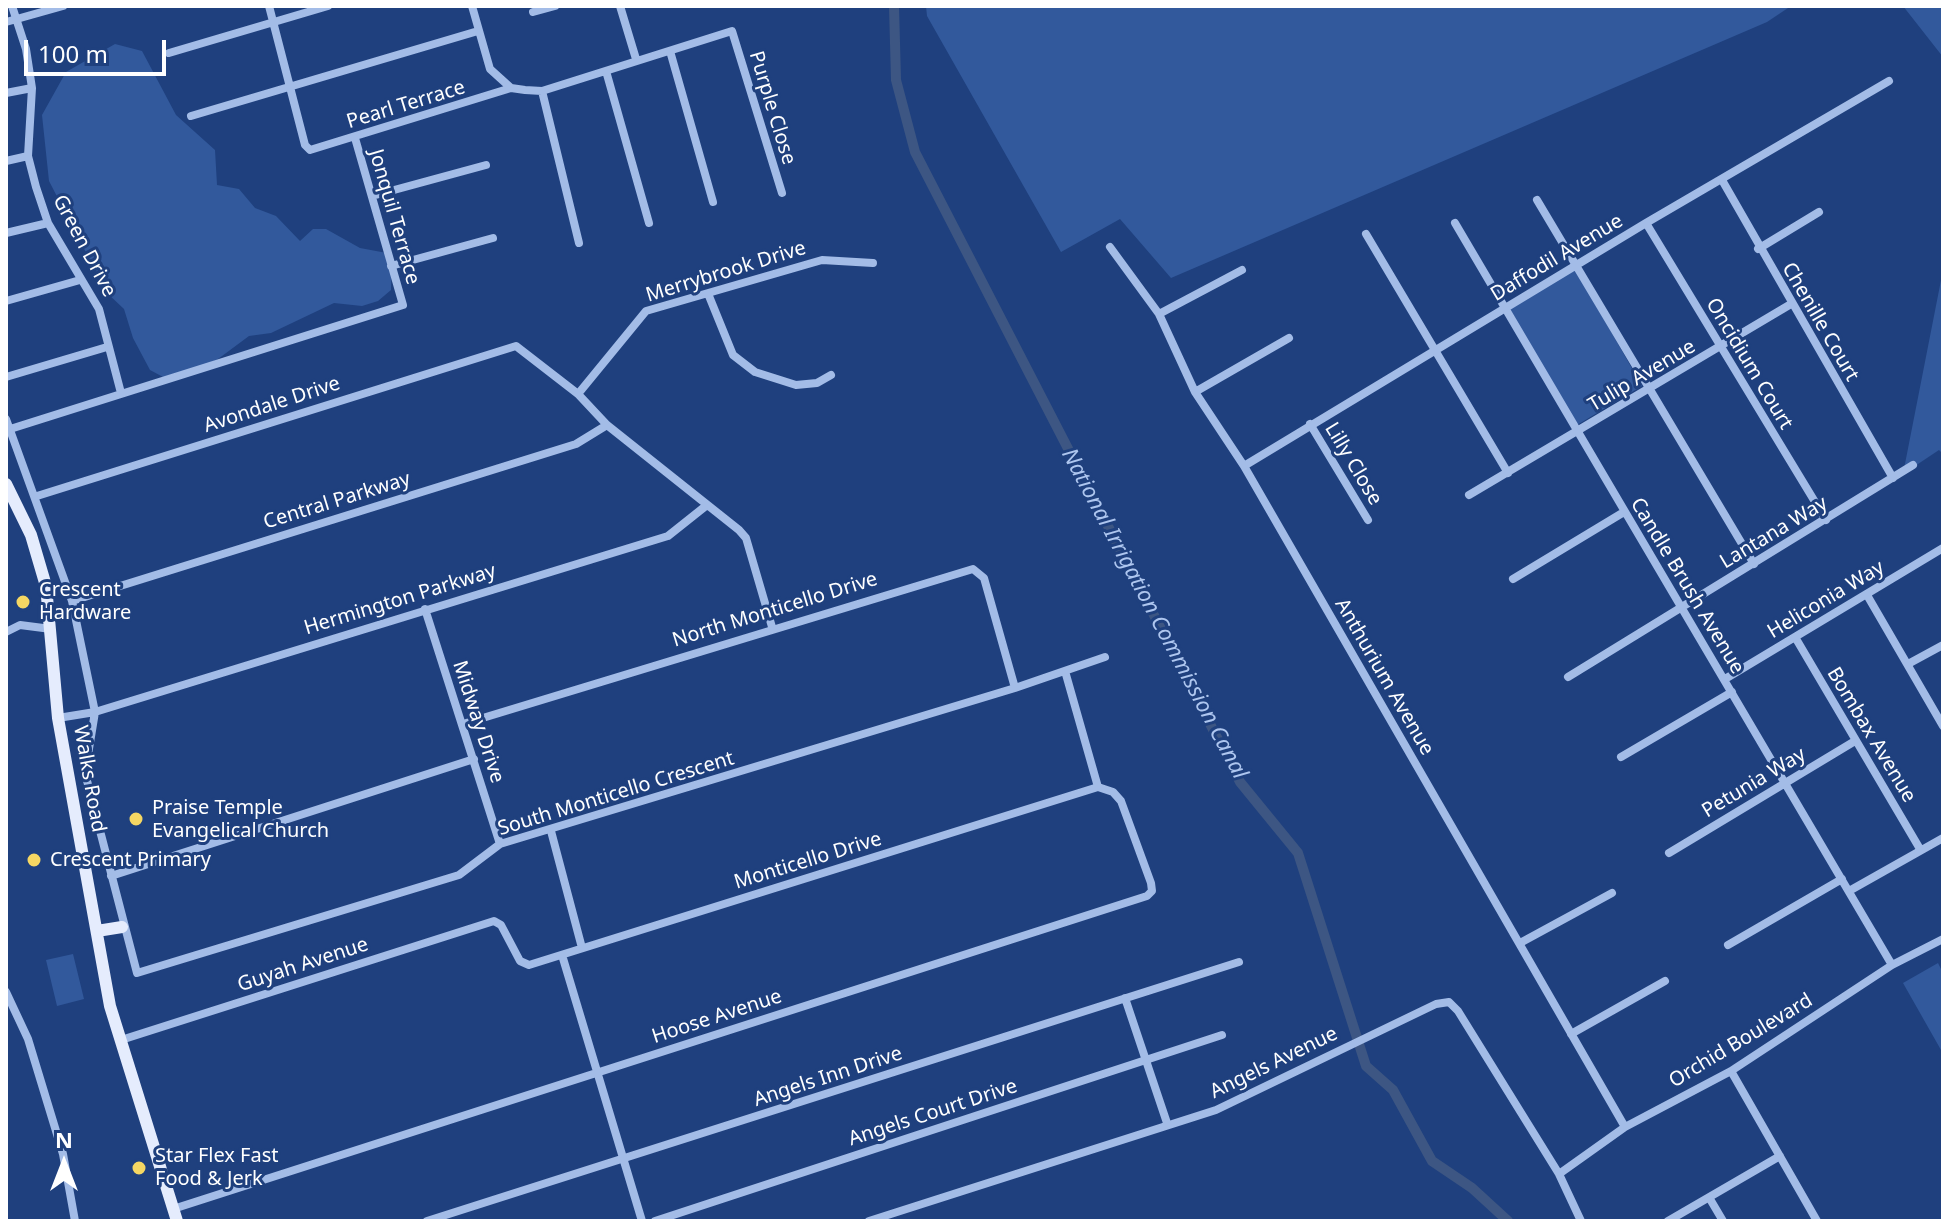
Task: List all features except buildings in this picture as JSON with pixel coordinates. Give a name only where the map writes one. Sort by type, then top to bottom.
[{"type":"main road","name":"Walks Road","points":[[6,484],[9,499],[31,535],[46,586],[58,718],[110,1006],[175,1215]]},
{"type":"main road","points":[[97,931],[122,927]]},
{"type":"street","name":"Green Drive","points":[[12,6],[32,88],[28,156],[48,223],[99,309],[121,393]]},
{"type":"street","points":[[6,22],[63,6]]},
{"type":"street","points":[[269,6],[292,86]]},
{"type":"street","points":[[169,53],[328,6]]},
{"type":"street","points":[[472,6],[490,69],[511,88],[542,91],[636,59],[670,51],[713,202]]},
{"type":"street","points":[[533,12],[555,6]]},
{"type":"street","points":[[620,6],[636,59]]},
{"type":"street","points":[[191,116],[478,31]]},
{"type":"street","name":"Purple Close","points":[[670,51],[732,31],[782,193]]},
{"type":"street","points":[[606,71],[649,223]]},
{"type":"street","name":"Daffodil Avenue","points":[[1244,466],[1577,264],[1889,81]]},
{"type":"street","name":"Pearl Terrace","points":[[292,86],[305,145],[310,150],[511,88]]},
{"type":"street","points":[[6,93],[32,88]]},
{"type":"street","points":[[542,91],[579,243]]},
{"type":"street","name":"Jonquil Terrace","points":[[121,393],[403,305],[355,138]]},
{"type":"street","points":[[6,161],[28,156]]},
{"type":"street","points":[[372,196],[486,165]]},
{"type":"street","name":"Chenille Court","points":[[1722,180],[1758,249],[1893,478]]},
{"type":"street","points":[[1537,200],[1754,564]]},
{"type":"street","points":[[1758,249],[1819,212]]},
{"type":"street","points":[[6,233],[48,223]]},
{"type":"street","name":"Candle Brush Avenue","points":[[1455,223],[1892,965]]},
{"type":"street","name":"Oncidium Court","points":[[1646,223],[1826,520]]},
{"type":"street","points":[[1366,234],[1508,473]]},
{"type":"street","points":[[391,266],[493,238]]},
{"type":"street","name":"Anthurium Avenue","points":[[1110,247],[1159,314],[1195,392],[1244,466],[1625,1127]]},
{"type":"street","name":"Merrybrook Drive","points":[[578,394],[646,311],[709,296],[822,260],[873,263]]},
{"type":"street","points":[[1159,314],[1242,270]]},
{"type":"street","points":[[6,301],[80,280]]},
{"type":"street","points":[[709,296],[733,355],[755,372],[771,380],[796,385],[817,383],[831,375]]},
{"type":"street","name":"Tulip Avenue","points":[[1469,495],[1791,304]]},
{"type":"street","points":[[1195,392],[1289,338]]},
{"type":"street","name":"Avondale Drive","points":[[37,496],[516,346],[578,394]]},
{"type":"street","points":[[6,377],[107,347]]},
{"type":"street","points":[[121,393],[7,426],[37,496],[72,601],[95,712],[85,773],[122,927]]},
{"type":"street","points":[[578,394],[607,425],[746,538],[772,627]]},
{"type":"street","name":"Lilly Close","points":[[1310,424],[1368,520]]},
{"type":"street","name":"Central Parkway","points":[[72,601],[576,444],[607,425]]},
{"type":"street","name":"Lantana Way","points":[[1568,677],[1913,465]]},
{"type":"street","name":"Hermington Parkway","points":[[58,718],[95,712],[668,536],[707,505]]},
{"type":"street","points":[[1513,579],[1624,512]]},
{"type":"street","name":"Heliconia Way","points":[[1725,679],[1943,548]]},
{"type":"street","name":"North Monticello Drive","points":[[463,724],[772,627],[973,569],[984,578],[1015,688]]},
{"type":"street","points":[[1867,595],[1943,726]]},
{"type":"street","name":"Midway Drive","points":[[425,609],[500,844]]},
{"type":"street","points":[[6,632],[20,625],[52,629]]},
{"type":"street","name":"Bombax Avenue","points":[[1795,637],[1920,849]]},
{"type":"street","points":[[1908,664],[1943,645]]},
{"type":"street","name":"South Monticello Crescent","points":[[122,927],[137,973],[459,875],[500,844],[1015,688],[1105,657]]},
{"type":"street","points":[[1065,671],[1098,787]]},
{"type":"street","points":[[1621,757],[1732,692]]},
{"type":"street","name":"Petunia Way","points":[[1669,853],[1855,741]]},
{"type":"street","points":[[111,876],[474,759]]},
{"type":"street","name":"Monticello Drive","points":[[494,921],[501,925],[520,961],[529,965],[1098,787]]},
{"type":"street","name":"Hoose Avenue","points":[[175,1215],[598,1073],[1147,896],[1152,891],[1151,883],[1121,801],[1113,792],[1098,787]]},
{"type":"street","points":[[551,831],[582,948]]},
{"type":"street","points":[[1849,891],[1943,838]]},
{"type":"street","points":[[1728,945],[1842,879]]},
{"type":"street","points":[[1520,943],[1612,893]]},
{"type":"street","name":"Guyah Avenue","points":[[121,1040],[494,921]]},
{"type":"street","name":"Orchid Boulevard","points":[[1559,1174],[1625,1127],[1731,1071],[1892,965],[1943,939]]},
{"type":"street","points":[[562,955],[642,1221]]},
{"type":"street","name":"Angels Inn Drive","points":[[427,1221],[1239,962]]},
{"type":"street","points":[[1571,1034],[1665,981]]},
{"type":"street","points":[[6,992],[28,1039],[63,1154],[75,1221]]},
{"type":"street","points":[[1125,998],[1167,1123]]},
{"type":"street","name":"Angels Avenue","points":[[869,1221],[1167,1123],[1216,1110],[1436,1004],[1449,1002],[1458,1011],[1559,1174]]},
{"type":"street","name":"Angels Court Drive","points":[[655,1221],[1222,1035]]},
{"type":"street","points":[[1731,1071],[1817,1221]]},
{"type":"street","points":[[1668,1221],[1780,1156]]},
{"type":"street","points":[[1559,1174],[1581,1221]]},
{"type":"street","points":[[1710,1199],[1723,1221]]},
{"type":"shaded area","points":[[926,6],[1791,6],[1767,22],[1171,278],[1120,219],[1061,252],[927,16]]},
{"type":"shaded area","points":[[1903,6],[1943,6],[1943,57]]},
{"type":"shaded area","points":[[115,44],[142,51],[176,115],[215,150],[217,185],[239,189],[255,208],[276,216],[300,241],[313,229],[326,229],[360,248],[392,254],[391,290],[378,301],[362,306],[334,303],[271,333],[249,336],[218,359],[194,370],[165,378],[150,370],[133,338],[124,309],[107,293],[49,181],[42,115],[66,72]]},
{"type":"shaded area","points":[[1573,265],[1642,386],[1577,425],[1506,305]]},
{"type":"shaded area","points":[[1943,270],[1943,454],[1939,450],[1903,474]]},
{"type":"shaded area","points":[[73,954],[84,999],[57,1006],[46,960]]},
{"type":"shaded area","points":[[1938,963],[1943,973],[1941,1050],[1903,983]]},
{"type":"waterway","name":"National Irrigation Commission Canal","points":[[894,6],[896,80],[915,152],[1240,782],[1298,853],[1366,1066],[1393,1090],[1432,1161],[1472,1188],[1508,1221]]},
{"type":"place","name":"Crescent Hardware","points":[[23,602]]},
{"type":"place","name":"Praise Temple Evangelical Church","points":[[136,819]]},
{"type":"place","name":"Crescent Primary","points":[[34,860]]},
{"type":"place","name":"Star Flex Fast Food & Jerk","points":[[139,1168]]}]
